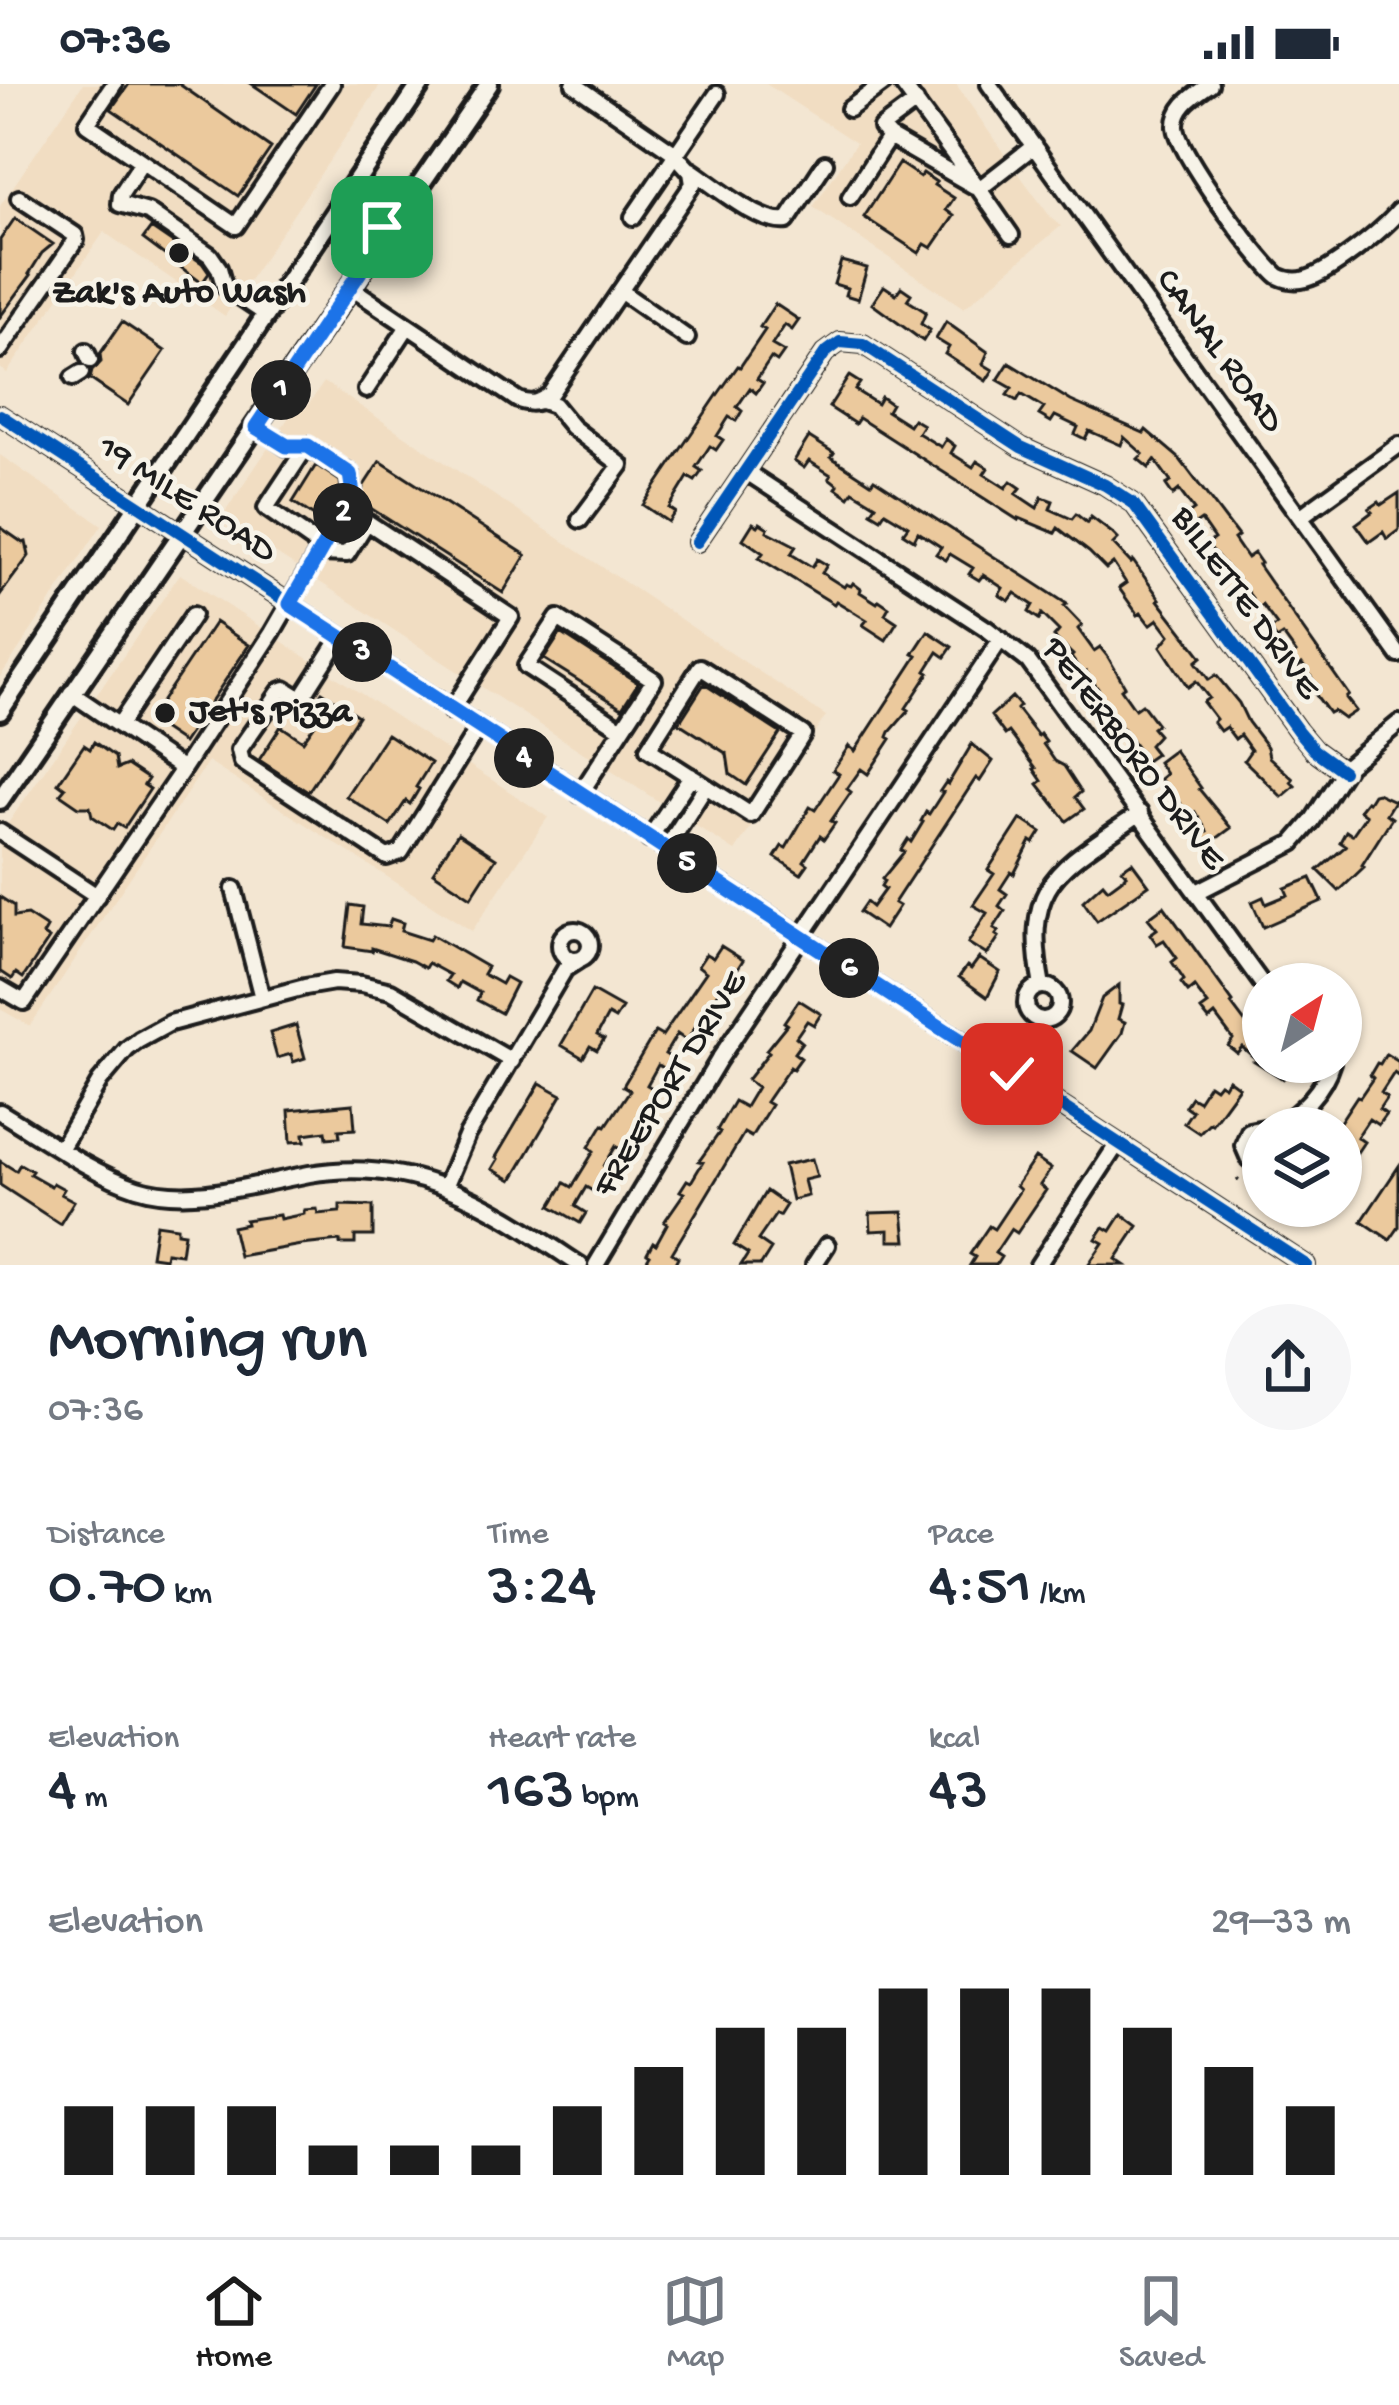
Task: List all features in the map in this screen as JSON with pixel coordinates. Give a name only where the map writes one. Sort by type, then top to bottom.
[{"type":"main road","points":[[0,711],[421,84]]},
{"type":"main road","points":[[0,800],[489,84]]},
{"type":"main road","points":[[348,194],[375,208],[382,227],[380,242]]},
{"type":"street","points":[[114,84],[87,124],[236,226],[332,84]]},
{"type":"street","points":[[574,84],[676,154],[689,169],[778,223],[787,221],[825,163]]},
{"type":"street","points":[[849,109],[883,84]]},
{"type":"street","points":[[902,84],[1011,235]]},
{"type":"street","name":"CANAL ROAD","points":[[989,84],[1399,655]]},
{"type":"street","points":[[1210,84],[1178,114],[1178,137],[1265,263],[1285,280],[1319,274],[1383,229],[1399,211]]},
{"type":"street","points":[[634,218],[717,94]]},
{"type":"street","points":[[916,102],[881,128],[979,189]]},
{"type":"street","points":[[850,196],[890,137]]},
{"type":"street","points":[[979,189],[1034,146]]},
{"type":"street","points":[[142,162],[121,194],[120,204],[148,212],[210,255],[220,268],[224,286],[267,315]]},
{"type":"street","points":[[350,287],[518,400],[529,404],[542,400],[693,184],[689,169]]},
{"type":"street","points":[[0,350],[76,241],[75,235],[20,198]]},
{"type":"street","points":[[620,291],[687,338]]},
{"type":"street","points":[[366,390],[408,326]]},
{"type":"street","name":"BILLETTE DRIVE","points":[[745,471],[825,352],[840,342],[870,348],[1032,454],[1105,485],[1133,503],[1298,731],[1343,771]]},
{"type":"street","points":[[542,400],[554,405],[572,427],[621,465],[580,520]]},
{"type":"street","name":"19 MILE ROAD","points":[[0,416],[1306,1265]]},
{"type":"street","points":[[0,988],[24,1002],[290,604],[353,494],[350,474],[308,446],[287,446],[256,427]]},
{"type":"street","points":[[1300,517],[1399,445]]},
{"type":"street","points":[[308,446],[266,508],[314,541],[320,553]]},
{"type":"street","points":[[698,542],[745,471]]},
{"type":"street","name":"PETERBORO DRIVE","points":[[745,471],[1021,653],[1247,963]]},
{"type":"street","points":[[320,553],[347,554],[368,522],[511,617],[452,711]]},
{"type":"street","points":[[119,725],[194,615]]},
{"type":"street","points":[[580,794],[654,680],[558,617],[526,666],[622,729]]},
{"type":"street","points":[[340,638],[301,699],[285,689],[280,691],[239,750],[242,762],[387,857],[401,852],[478,728]]},
{"type":"street","name":"FREEPORT DRIVE","points":[[596,1265],[718,1061],[1000,639]]},
{"type":"street","points":[[700,668],[803,734],[751,815],[691,776],[648,749],[700,668]]},
{"type":"street","points":[[71,693],[183,769]]},
{"type":"street","points":[[1197,892],[1293,843],[1343,771],[1399,723]]},
{"type":"street","points":[[650,839],[691,776]]},
{"type":"street","points":[[666,849],[706,786]]},
{"type":"street","points":[[1042,986],[1035,929],[1048,888],[1068,864],[1140,813]]},
{"type":"street","points":[[0,832],[97,896]]},
{"type":"street","points":[[234,889],[262,998]]},
{"type":"street","points":[[446,1187],[459,1150],[568,960]]},
{"type":"street","points":[[61,1148],[100,1081],[139,1040],[170,1023],[334,982],[392,991],[512,1061]]},
{"type":"street","points":[[1303,1107],[1324,1083]]},
{"type":"street","points":[[0,1112],[138,1189],[208,1193],[343,1171],[405,1176],[446,1187],[494,1209],[580,1265]]},
{"type":"street","points":[[1038,1265],[1118,1143]]},
{"type":"street","points":[[814,1265],[827,1244]]},
{"type":"path","points":[[27,550],[35,548]]},
{"type":"path","points":[[1018,1039],[1023,1031]]},
{"type":"path","points":[[1237,1181],[1242,1174]]},
{"type":"shaded area","points":[[83,84],[381,84],[225,316],[104,232],[7,373],[0,368],[0,206]]},
{"type":"shaded area","points":[[766,84],[956,84],[1061,226],[964,308],[813,207],[856,143]]},
{"type":"shaded area","points":[[324,382],[826,716],[735,851],[221,518],[291,414],[306,408]]},
{"type":"shaded area","points":[[0,455],[102,525],[0,677]]},
{"type":"shaded area","points":[[180,574],[548,817],[472,931],[208,762],[30,1026],[0,1009],[0,835]]},
{"type":"building","points":[[129,84],[179,84],[271,148],[238,196],[111,109]]},
{"type":"building","points":[[252,84],[316,84],[296,114]]},
{"type":"building","points":[[899,163],[920,177],[923,173],[954,198],[946,210],[954,216],[932,248],[925,244],[919,253],[864,217]]},
{"type":"building","points":[[15,218],[53,244],[42,253],[0,317],[0,240]]},
{"type":"building","name":"Zak's Auto Wash","points":[[151,228],[202,263],[209,273],[202,283],[143,239]]},
{"type":"building","points":[[841,261],[867,268],[858,299],[834,284]]},
{"type":"building","points":[[884,286],[896,294],[901,287],[911,294],[907,300],[926,312],[921,324],[930,330],[923,341],[872,304]]},
{"type":"building","points":[[775,304],[799,320],[792,330],[785,325],[772,345],[784,352],[777,362],[771,358],[757,379],[763,383],[756,393],[750,388],[737,407],[742,411],[736,421],[729,417],[717,436],[723,440],[716,450],[710,446],[696,467],[702,471],[695,481],[688,477],[669,508],[675,512],[668,522],[643,505],[765,330],[760,327]]},
{"type":"building","points":[[122,322],[165,351],[128,405],[90,379]]},
{"type":"building","points":[[946,322],[988,352],[983,364],[993,370],[986,381],[945,354],[949,347],[936,339]]},
{"type":"building","points":[[1009,363],[1071,401],[1146,430],[1179,458],[1238,536],[1234,539],[1247,558],[1254,553],[1261,563],[1258,565],[1356,711],[1344,719],[1329,713],[1310,687],[1316,684],[1302,664],[1297,668],[1290,658],[1296,653],[1283,635],[1277,639],[1270,630],[1277,625],[1262,605],[1255,610],[1248,601],[1252,598],[1207,544],[1214,539],[1201,520],[1194,525],[1187,515],[1194,510],[1179,490],[1173,495],[1166,485],[1171,482],[1155,460],[1149,468],[1138,459],[1143,454],[1124,437],[1121,445],[1089,431],[1085,439],[1075,434],[1078,427],[1055,416],[1051,422],[1039,415],[1044,408],[1021,394],[1017,401],[1007,395],[1012,388],[998,380]]},
{"type":"building","points":[[849,376],[860,383],[855,390],[877,404],[881,397],[891,404],[887,411],[909,425],[913,419],[923,425],[918,433],[941,447],[946,439],[955,446],[951,453],[973,467],[977,461],[988,468],[984,474],[1006,488],[1011,481],[1021,488],[1016,494],[1037,508],[1042,497],[1053,501],[1050,509],[1072,519],[1076,514],[1087,523],[1091,517],[1112,533],[1118,539],[1113,544],[1133,561],[1202,657],[1196,662],[1209,680],[1216,675],[1239,703],[1269,757],[1295,786],[1282,797],[1244,760],[1251,750],[1240,735],[1235,739],[1226,727],[1220,731],[1203,702],[1209,698],[1196,681],[1188,687],[1161,646],[1170,635],[1158,619],[1150,625],[1138,615],[1119,588],[1126,583],[1113,563],[1106,569],[1058,528],[1055,533],[1018,520],[859,418],[855,424],[829,407]]},
{"type":"building","points":[[809,437],[871,483],[874,479],[1067,604],[1094,651],[1100,647],[1108,657],[1135,709],[1142,704],[1157,724],[1152,728],[1158,735],[1149,745],[1156,754],[1146,761],[1086,672],[1054,637],[1059,631],[1042,614],[1039,619],[1029,612],[1033,605],[1015,593],[1009,601],[999,595],[1003,588],[983,575],[979,580],[969,574],[973,568],[950,554],[946,560],[936,554],[941,547],[918,532],[914,540],[903,533],[908,526],[885,512],[881,518],[871,512],[876,505],[853,491],[849,497],[836,488],[831,475],[809,461],[804,468],[794,461]]},
{"type":"building","points":[[380,461],[526,555],[503,593],[361,502],[363,487]]},
{"type":"building","points":[[316,465],[340,481],[341,491],[323,522],[293,502]]},
{"type":"building","points":[[1399,493],[1399,530],[1387,539],[1383,532],[1369,542],[1356,524],[1372,512],[1369,509]]},
{"type":"building","points":[[753,523],[796,546],[791,554],[812,567],[817,559],[827,565],[822,573],[844,587],[853,583],[860,592],[889,607],[885,614],[897,622],[886,640],[863,625],[867,620],[759,558],[763,553],[743,539]]},
{"type":"building","points":[[0,527],[26,542],[29,556],[0,595]]},
{"type":"building","points":[[215,622],[249,645],[183,743],[149,720]]},
{"type":"building","points":[[928,631],[952,647],[945,657],[938,652],[909,710],[890,732],[891,739],[868,774],[861,769],[847,789],[851,792],[831,821],[835,823],[824,839],[820,836],[801,874],[775,857],[839,774],[833,770],[849,746],[855,751]]},
{"type":"building","points":[[561,633],[638,683],[622,708],[544,659]]},
{"type":"building","points":[[704,684],[780,733],[746,785],[730,774],[727,754],[679,723]]},
{"type":"building","points":[[322,692],[358,716],[308,792],[259,760],[281,726],[303,741],[322,714],[312,707]]},
{"type":"building","points":[[1012,697],[1081,792],[1075,797],[1084,809],[1067,821],[1038,784],[1042,781],[1036,768],[991,716]]},
{"type":"building","points":[[387,734],[431,763],[410,804],[406,801],[390,825],[346,796]]},
{"type":"building","points":[[94,742],[115,757],[117,769],[127,765],[148,779],[144,785],[150,789],[124,828],[117,824],[113,830],[92,816],[90,807],[79,807],[60,794],[65,788],[58,783],[84,745],[90,749]]},
{"type":"building","points":[[972,744],[993,761],[980,781],[976,778],[894,903],[899,906],[884,929],[859,912],[866,902],[872,907],[885,889],[882,879],[904,852],[908,839],[911,842]]},
{"type":"building","points":[[1174,750],[1231,828],[1208,845],[1201,835],[1207,831],[1195,812],[1187,818],[1160,779],[1166,774],[1158,762]]},
{"type":"building","points":[[1377,793],[1394,801],[1386,814],[1392,818],[1364,867],[1339,891],[1318,870],[1346,846],[1340,842],[1346,831],[1352,835],[1366,815],[1359,810]]},
{"type":"building","points":[[1021,819],[1041,832],[1000,889],[1007,894],[999,906],[1005,911],[994,928],[999,937],[987,955],[968,943],[987,913],[973,905],[994,874],[988,870]]},
{"type":"building","points":[[458,833],[496,858],[471,897],[433,872]]},
{"type":"building","points":[[1132,862],[1149,885],[1097,921],[1083,901],[1103,883],[1108,889],[1127,875],[1122,869]]},
{"type":"building","points":[[1311,878],[1322,901],[1263,927],[1252,902],[1263,897],[1266,904],[1288,895],[1285,888]]},
{"type":"building","points":[[0,897],[14,906],[14,917],[27,915],[47,928],[43,935],[49,939],[23,978],[16,973],[12,979],[0,971]]},
{"type":"building","points":[[350,905],[363,907],[361,924],[388,927],[391,919],[403,923],[401,931],[429,940],[432,935],[487,967],[483,974],[501,984],[505,977],[516,983],[501,1013],[477,1000],[480,993],[460,982],[457,988],[446,981],[450,975],[428,963],[425,968],[372,948],[345,947]]},
{"type":"building","points":[[1164,906],[1233,1002],[1242,1019],[1242,1047],[1237,1053],[1228,1046],[1233,1039],[1215,1015],[1209,1020],[1201,1010],[1208,1005],[1194,987],[1188,992],[1181,983],[1184,980],[1172,962],[1177,958],[1164,940],[1157,944],[1150,934],[1157,929],[1148,918]]},
{"type":"building","points":[[721,946],[743,960],[687,1041],[677,1034],[665,1054],[676,1061],[670,1072],[658,1065],[647,1085],[659,1092],[624,1151],[616,1146],[604,1166],[609,1169],[598,1194],[586,1187],[575,1206],[586,1213],[580,1223],[551,1206],[565,1183],[572,1187],[594,1151],[589,1147],[630,1090],[623,1086],[655,1032],[662,1036],[706,972],[698,966],[706,954],[713,958]]},
{"type":"building","points":[[979,958],[1000,972],[987,997],[959,977]]},
{"type":"building","points":[[1119,985],[1118,1019],[1125,1022],[1097,1068],[1072,1051],[1089,1031],[1102,998]]},
{"type":"building","points":[[592,991],[622,1008],[615,1019],[608,1015],[597,1035],[604,1039],[597,1050],[590,1046],[583,1058],[561,1045]]},
{"type":"building","points":[[799,1000],[821,1014],[814,1025],[807,1021],[796,1037],[802,1042],[794,1053],[801,1058],[766,1102],[771,1105],[751,1137],[744,1133],[672,1253],[678,1257],[674,1265],[644,1265],[684,1193],[680,1191],[703,1162],[699,1161],[734,1101],[745,1107],[757,1087],[747,1080]]},
{"type":"building","points":[[296,1025],[305,1058],[293,1062],[291,1054],[277,1058],[270,1033]]},
{"type":"building","points":[[1386,1054],[1399,1062],[1399,1077],[1394,1073],[1381,1093],[1387,1097],[1379,1109],[1386,1114],[1378,1125],[1369,1119],[1362,1130],[1362,1107],[1350,1107]]},
{"type":"building","points":[[1228,1079],[1239,1087],[1212,1124],[1199,1133],[1184,1123],[1192,1111],[1185,1106],[1191,1097],[1198,1101],[1209,1084],[1224,1086]]},
{"type":"building","points":[[540,1083],[562,1095],[512,1180],[492,1169]]},
{"type":"building","points":[[353,1104],[355,1129],[339,1130],[340,1137],[327,1138],[326,1131],[304,1134],[305,1141],[291,1142],[289,1110]]},
{"type":"building","points":[[1035,1158],[1051,1169],[1040,1185],[1046,1190],[1017,1233],[1011,1229],[995,1253],[1001,1257],[996,1265],[970,1265],[975,1257],[970,1254],[989,1226],[994,1229]]},
{"type":"building","points":[[812,1159],[817,1177],[804,1180],[808,1196],[792,1200],[784,1165]]},
{"type":"building","points":[[0,1161],[16,1171],[20,1164],[51,1186],[64,1189],[61,1194],[74,1201],[60,1224],[0,1185]]},
{"type":"building","points":[[1399,1166],[1399,1227],[1390,1240],[1362,1221]]},
{"type":"building","points":[[766,1191],[786,1205],[758,1240],[771,1249],[761,1265],[741,1265],[748,1254],[734,1245]]},
{"type":"building","points":[[340,1205],[373,1206],[373,1236],[355,1236],[355,1244],[301,1245],[239,1256],[232,1227],[246,1224],[245,1220],[279,1215],[280,1219],[304,1214],[304,1210],[340,1212]]},
{"type":"building","points":[[903,1212],[906,1241],[889,1241],[889,1230],[871,1231],[870,1213]]},
{"type":"building","points":[[1122,1214],[1138,1226],[1116,1259],[1125,1265],[1088,1265],[1103,1243],[1096,1239],[1104,1227],[1111,1231]]},
{"type":"building","points":[[156,1224],[184,1233],[181,1254],[151,1256]]},
{"type":"cycle path","points":[[697,542],[825,353],[840,342],[863,344],[1021,447],[1133,503],[1298,731],[1343,771]]},
{"type":"cycle path","points":[[0,415],[1306,1265]]},
{"type":"place","name":"Zak's Auto Wash","points":[[179,253]]},
{"type":"place","name":"Jet's Pizza","points":[[165,713]]},
{"type":"route","points":[[382,227],[380,242],[256,427],[287,446],[308,446],[350,474],[353,494],[290,604],[1012,1074]]}]
